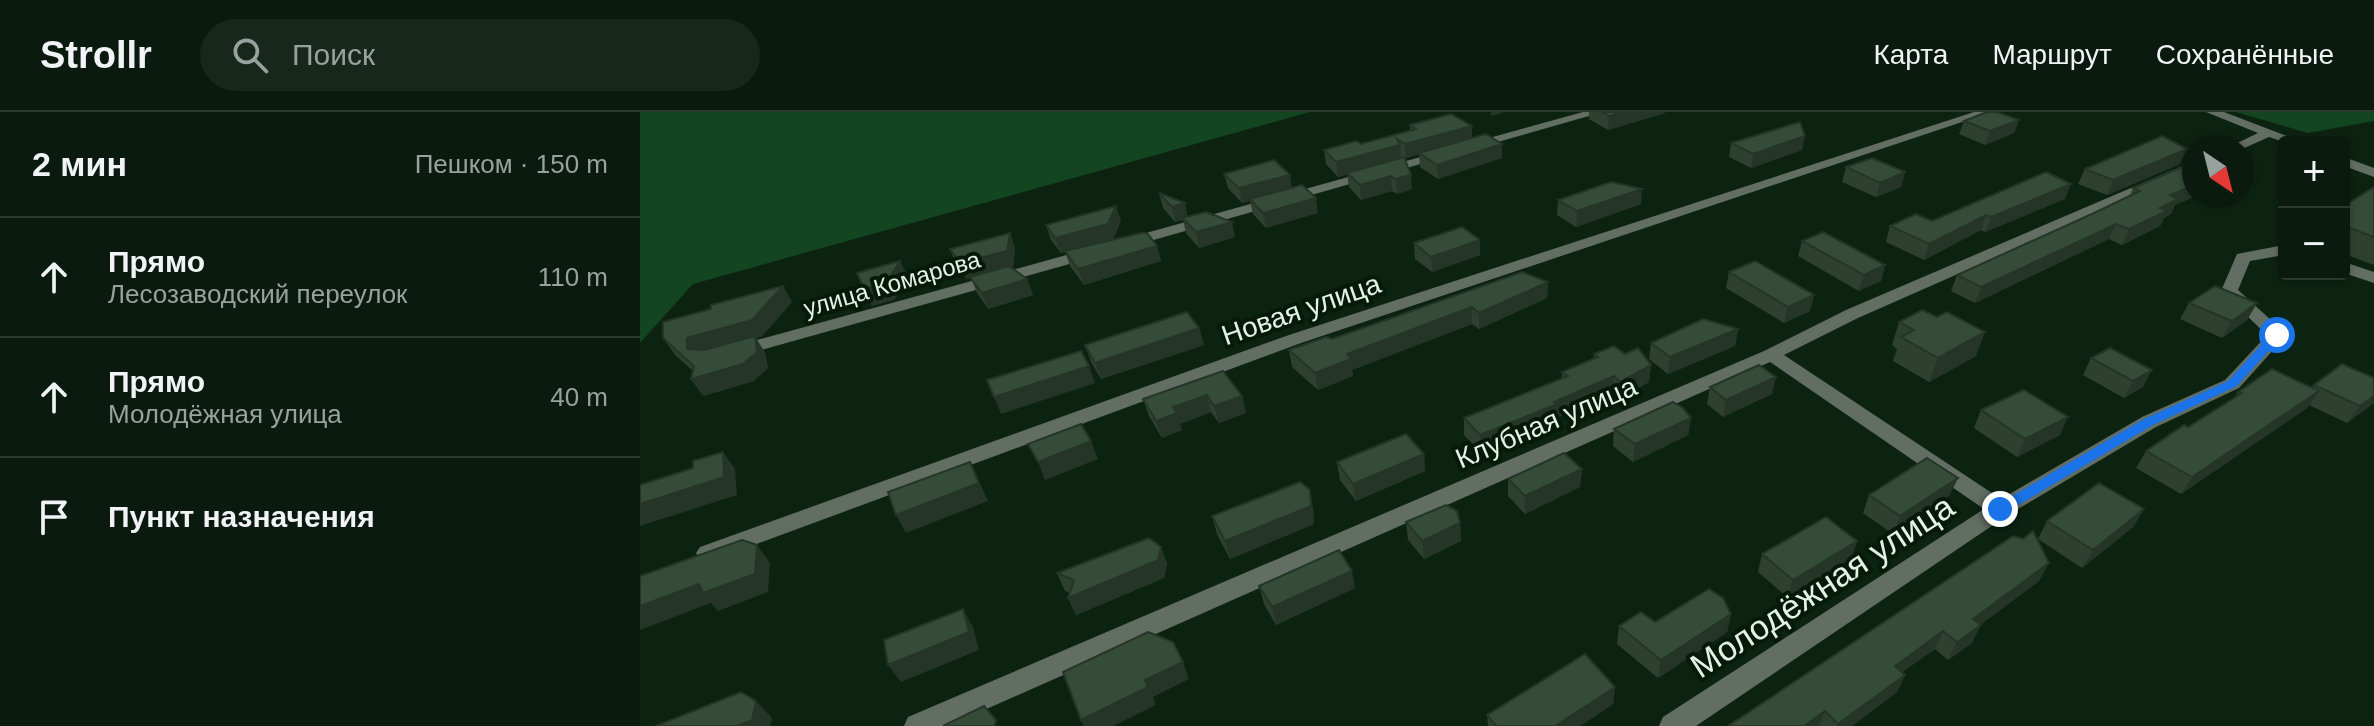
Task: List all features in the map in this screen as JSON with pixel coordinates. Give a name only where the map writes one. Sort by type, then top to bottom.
[{"type":"street","name":"улица Комарова","points":[[723,355],[1597,112]]},
{"type":"street","name":"Новая улица","points":[[685,561],[1295,339],[1986,112]]},
{"type":"street","points":[[2212,112],[2280,136]]},
{"type":"street","points":[[2254,139],[2270,132]]},
{"type":"street","points":[[2350,163],[2374,173]]},
{"type":"street","name":"Клубная улица","points":[[918,726],[1771,355],[1852,314],[2182,170]]},
{"type":"street","name":"Молодёжная улица","points":[[1673,726],[2000,509],[2149,422],[2232,384],[2277,335],[2229,291],[2243,257],[2278,251]]},
{"type":"street","points":[[2350,269],[2374,278]]},
{"type":"street","points":[[1771,355],[2000,509]]},
{"type":"green space","points":[[640,112],[1310,112],[693,284],[640,343]]},
{"type":"green space","points":[[2236,112],[2374,112],[2374,121],[2308,133]]},
{"type":"building","points":[[1602,112],[1624,112],[1609,116]]},
{"type":"building","points":[[1987,112],[1997,112],[2019,120],[1990,131],[1964,121]]},
{"type":"building","points":[[1451,114],[1472,126],[1405,144],[1397,139],[1400,145],[1336,162],[1324,150],[1416,129],[1410,125]]},
{"type":"building","points":[[1800,122],[1805,136],[1753,154],[1731,143]]},
{"type":"building","points":[[1486,134],[1502,144],[1437,165],[1419,153]]},
{"type":"building","points":[[2162,136],[2182,146],[2182,151],[2113,180],[2085,169]]},
{"type":"building","points":[[1404,157],[1411,175],[1396,179],[1391,176],[1360,185],[1347,173]]},
{"type":"building","points":[[1872,158],[1905,172],[1880,183],[1846,167]]},
{"type":"building","points":[[1274,160],[1290,175],[1239,188],[1224,174]]},
{"type":"building","points":[[2182,167],[2182,190],[2170,195],[2178,199],[2160,208],[2167,211],[2129,229],[2116,224],[1981,287],[1957,275],[2140,191],[2133,188]]},
{"type":"building","points":[[2046,172],[2071,184],[1991,217],[1986,215],[1929,244],[1890,226],[1916,214],[1932,221]]},
{"type":"building","points":[[1611,182],[1642,189],[1577,211],[1558,200]]},
{"type":"building","points":[[1302,185],[1316,198],[1263,213],[1250,199]]},
{"type":"building","points":[[2374,187],[2374,237],[2350,228],[2350,202]]},
{"type":"building","points":[[1159,193],[1185,203],[1172,207]]},
{"type":"building","points":[[1116,206],[1108,224],[1055,238],[1046,225]]},
{"type":"building","points":[[1206,212],[1232,222],[1196,232],[1182,218]]},
{"type":"building","points":[[1462,227],[1480,240],[1431,257],[1414,243]]},
{"type":"building","points":[[1823,232],[1885,265],[1864,275],[1802,241]]},
{"type":"building","points":[[1010,233],[1007,251],[960,263],[950,249]]},
{"type":"building","points":[[1147,233],[1157,246],[1078,269],[1065,251]]},
{"type":"building","points":[[900,261],[886,283],[864,289],[857,273]]},
{"type":"building","points":[[1755,261],[1814,295],[1788,307],[1729,272]]},
{"type":"building","points":[[1009,266],[1027,279],[982,293],[970,277]]},
{"type":"building","points":[[1522,272],[1548,282],[1479,313],[1472,307],[1347,354],[1351,359],[1315,373],[1289,350],[1326,337],[1332,339]]},
{"type":"building","points":[[783,286],[752,320],[687,338],[687,349],[704,350],[755,336],[757,352],[743,364],[691,379],[694,366],[663,338],[663,322],[711,309],[711,305]]},
{"type":"building","points":[[2215,286],[2257,303],[2232,321],[2189,303]]},
{"type":"building","points":[[1922,310],[1937,317],[1947,312],[1985,332],[1938,358],[1901,337],[1914,330],[1899,322]]},
{"type":"building","points":[[1187,312],[1199,328],[1095,363],[1085,345]]},
{"type":"building","points":[[1703,319],[1738,329],[1670,357],[1651,343]]},
{"type":"building","points":[[1614,346],[1625,354],[1638,348],[1651,365],[1620,382],[1614,376],[1554,402],[1557,404],[1480,435],[1464,418],[1568,376],[1562,372],[1598,357],[1594,354]]},
{"type":"building","points":[[2110,348],[2152,370],[2133,381],[2091,358]]},
{"type":"building","points":[[1081,351],[1089,366],[994,397],[987,380]]},
{"type":"building","points":[[2342,364],[2374,378],[2374,396],[2360,406],[2314,385]]},
{"type":"building","points":[[1759,365],[1776,377],[1726,400],[1710,387]]},
{"type":"building","points":[[2272,369],[2319,391],[2192,477],[2146,451],[2184,425],[2188,427],[2242,393],[2238,392]]},
{"type":"building","points":[[1223,371],[1242,396],[1214,406],[1207,395],[1173,407],[1177,413],[1156,421],[1143,399]]},
{"type":"building","points":[[2024,390],[2068,417],[2025,439],[1981,410]]},
{"type":"building","points":[[1673,402],[1691,418],[1635,444],[1614,429]]},
{"type":"building","points":[[1081,424],[1091,441],[1038,462],[1028,444]]},
{"type":"building","points":[[1406,434],[1424,454],[1353,484],[1337,462]]},
{"type":"building","points":[[723,452],[724,477],[640,504],[640,485],[693,468],[693,461]]},
{"type":"building","points":[[1564,453],[1582,469],[1525,496],[1508,479]]},
{"type":"building","points":[[1927,458],[1958,478],[1900,516],[1869,495]]},
{"type":"building","points":[[970,462],[979,483],[896,515],[888,492]]},
{"type":"building","points":[[1300,482],[1310,490],[1311,506],[1225,541],[1212,516]]},
{"type":"building","points":[[2099,483],[2144,509],[2093,550],[2047,521]]},
{"type":"building","points":[[1446,505],[1457,511],[1460,523],[1422,541],[1406,522]]},
{"type":"building","points":[[1826,517],[1857,541],[1793,580],[1762,554]]},
{"type":"building","points":[[2033,531],[2049,563],[1973,619],[1981,625],[1957,642],[1943,631],[1895,666],[1905,675],[1838,724],[1825,711],[1804,726],[1728,726],[2013,536],[2023,539]]},
{"type":"building","points":[[1149,538],[1161,547],[1158,560],[1068,598],[1074,580],[1057,573]]},
{"type":"building","points":[[742,540],[757,545],[755,574],[703,593],[699,584],[640,606],[640,576]]},
{"type":"building","points":[[1339,550],[1352,571],[1272,607],[1259,586]]},
{"type":"building","points":[[1709,589],[1723,598],[1731,614],[1661,660],[1619,626],[1641,612],[1655,622]]},
{"type":"building","points":[[963,609],[969,632],[888,665],[884,640]]},
{"type":"building","points":[[1148,632],[1173,642],[1183,662],[1145,680],[1148,687],[1081,720],[1063,672]]},
{"type":"building","points":[[1585,654],[1615,687],[1555,726],[1496,726],[1487,715]]},
{"type":"building","points":[[741,692],[756,701],[752,720],[737,726],[656,726]]},
{"type":"building","points":[[984,706],[996,720],[994,726],[943,726]]},
{"type":"route","points":[[2000,509],[2149,422],[2232,384],[2277,335]]}]
